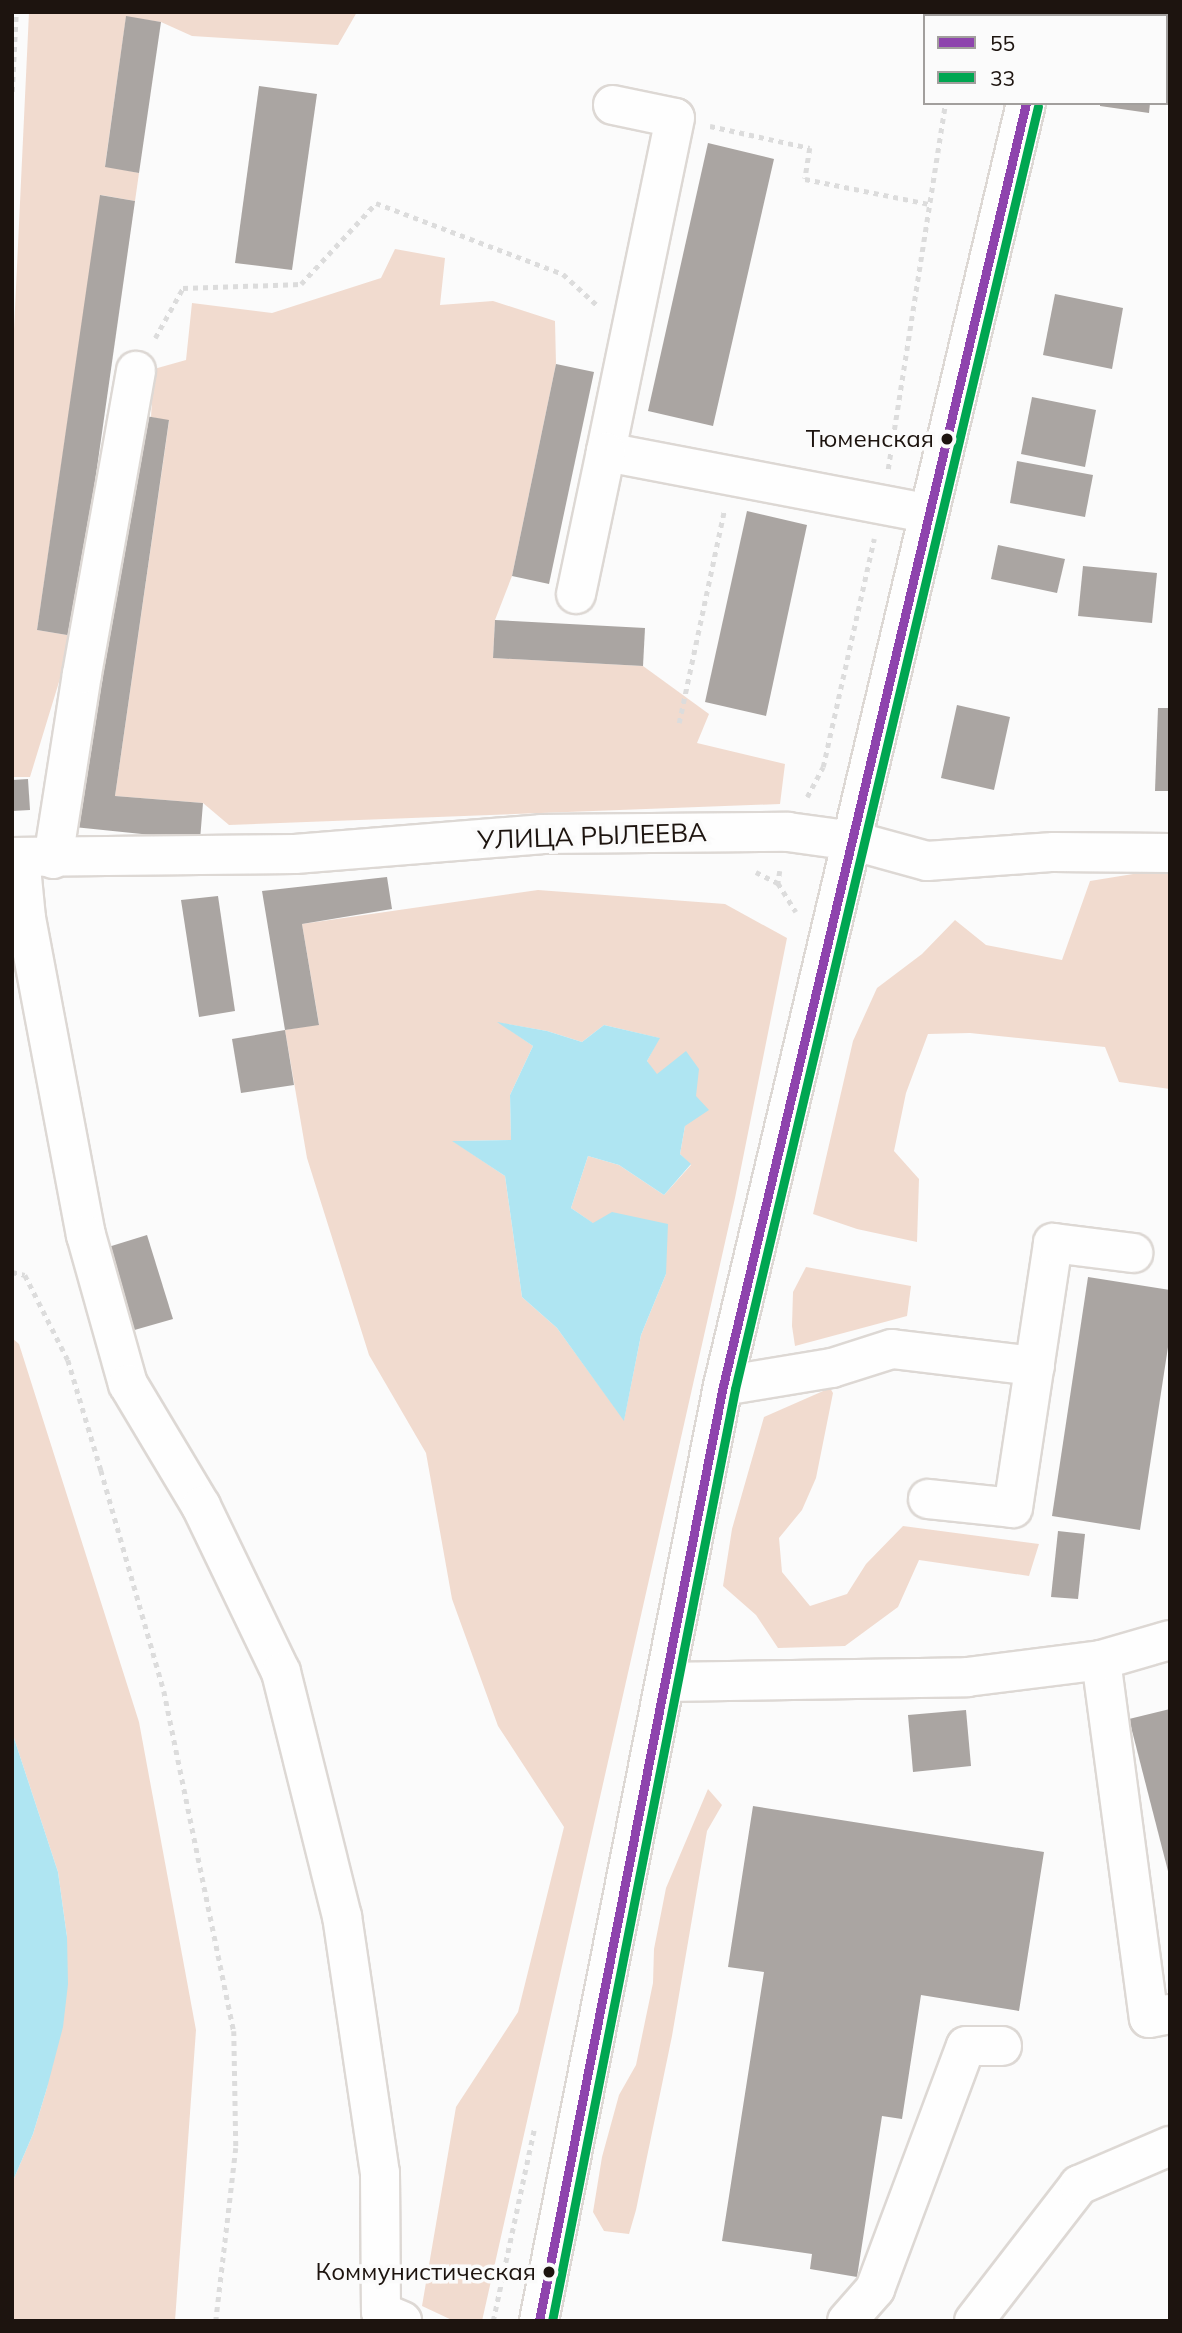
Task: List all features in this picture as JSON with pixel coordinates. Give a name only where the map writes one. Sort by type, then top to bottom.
[{"type":"street","points":[[576,594],[674,118],[613,105]]},
{"type":"street","points":[[539,2321],[723,1386],[854,841],[927,513],[1026,105]]},
{"type":"street","points":[[136,371],[82,674],[28,858],[26,918],[86,1235],[128,1384],[201,1506],[281,1672],[342,1916],[380,2173],[381,2312],[402,2321]]},
{"type":"street","points":[[606,452],[927,513]]},
{"type":"street","name":"УЛИЦА РЫЛЕЕВА","points":[[28,858],[295,854],[541,834],[788,832],[854,841],[927,860],[1054,852],[1170,853]]},
{"type":"street","points":[[929,1499],[1013,1508],[1053,1243],[1133,1253]]},
{"type":"street","points":[[723,1386],[832,1368],[892,1349],[1035,1366]]},
{"type":"street","points":[[665,1682],[967,1677],[1101,1660],[1170,1640]]},
{"type":"street","points":[[1101,1660],[1149,2018],[1170,2014]]},
{"type":"street","points":[[847,2321],[875,2289],[966,2046],[1002,2046]]},
{"type":"street","points":[[974,2321],[1079,2185],[1170,2146]]},
{"type":"path","points":[[12,92],[16,12]]},
{"type":"path","points":[[674,118],[810,148],[805,179],[929,204]]},
{"type":"path","points":[[136,371],[183,288],[301,284],[376,203],[563,274],[630,335]]},
{"type":"path","points":[[678,723],[731,476]]},
{"type":"path","points":[[12,1272],[25,1275],[68,1360],[101,1470],[164,1690],[234,2031],[236,2148],[216,2321]]},
{"type":"shaded area","points":[[29,12],[357,12],[338,45],[192,36],[161,22],[126,17],[105,166],[139,173],[135,201],[101,195],[37,630],[73,636],[30,777],[12,777],[12,372]]},
{"type":"shaded area","points":[[395,249],[445,258],[440,305],[493,301],[555,321],[556,364],[512,576],[495,620],[493,658],[643,666],[709,714],[697,743],[785,764],[780,804],[229,825],[203,803],[115,796],[169,421],[151,417],[154,369],[186,360],[192,303],[272,313],[381,278]]},
{"type":"shaded area","points":[[1170,868],[1170,1089],[1119,1082],[1105,1047],[970,1033],[928,1034],[906,1093],[894,1151],[919,1179],[917,1242],[857,1229],[813,1214],[853,1041],[877,988],[922,954],[955,920],[986,945],[1062,960],[1090,881]]},
{"type":"shaded area","points":[[538,890],[725,904],[787,938],[735,1198],[482,2321],[454,2321],[422,2306],[456,2107],[518,2012],[564,1827],[498,1726],[452,1599],[426,1453],[369,1355],[307,1158],[285,1030],[319,1024],[302,924]],"holes":[[[500,1023],[547,1031],[582,1042],[604,1025],[659,1038],[647,1061],[685,1126],[680,1154],[691,1165],[664,1195],[619,1165],[588,1156],[571,1208],[666,1274],[641,1335],[624,1420],[557,1328],[522,1297],[505,1176],[453,1141],[511,1140],[510,1095],[533,1046]]]},
{"type":"shaded area","points":[[806,1267],[911,1286],[907,1316],[795,1346],[792,1326],[793,1292]]},
{"type":"shaded area","points":[[12,1338],[19,1344],[139,1722],[196,2030],[175,2321],[12,2321],[12,2183],[33,2134],[47,2088],[67,1937],[58,1872],[12,1732]]},
{"type":"shaded area","points":[[830,1388],[833,1393],[816,1478],[802,1510],[779,1538],[782,1572],[810,1606],[847,1594],[866,1564],[903,1526],[1039,1544],[1029,1576],[919,1560],[898,1607],[845,1646],[778,1648],[756,1615],[723,1586],[732,1529],[764,1417]]},
{"type":"shaded area","points":[[708,1789],[722,1805],[707,1831],[672,2036],[636,2210],[629,2234],[604,2231],[593,2212],[602,2157],[619,2095],[636,2065],[653,1983],[654,1949],[666,1888]]},
{"type":"water","points":[[497,1022],[547,1031],[582,1042],[604,1025],[660,1038],[647,1061],[657,1074],[686,1051],[699,1069],[696,1096],[709,1110],[685,1126],[680,1154],[691,1164],[664,1195],[619,1165],[588,1156],[571,1208],[593,1223],[612,1212],[668,1224],[666,1274],[641,1335],[624,1421],[557,1328],[522,1297],[505,1176],[452,1141],[511,1140],[510,1095],[533,1046]]},
{"type":"water","points":[[12,1732],[58,1872],[67,1937],[68,1984],[63,2027],[47,2088],[33,2134],[12,2183]]},
{"type":"building","points":[[126,16],[161,22],[139,173],[105,167]]},
{"type":"building","points":[[259,86],[317,94],[292,270],[235,263]]},
{"type":"building","points":[[1100,105],[1150,105],[1149,113]]},
{"type":"building","points":[[708,143],[774,159],[713,426],[648,411]]},
{"type":"building","points":[[100,195],[135,201],[73,636],[37,630]]},
{"type":"building","points":[[1055,294],[1123,308],[1112,369],[1043,355]]},
{"type":"building","points":[[556,364],[594,372],[549,584],[512,576]]},
{"type":"building","points":[[1032,397],[1096,410],[1085,467],[1021,454]]},
{"type":"building","points":[[134,414],[169,420],[115,796],[203,803],[200,840],[74,827]]},
{"type":"building","points":[[1017,461],[1093,475],[1085,517],[1010,503]]},
{"type":"building","points":[[747,511],[807,525],[766,716],[705,702]]},
{"type":"building","points":[[998,545],[1065,559],[1057,593],[991,579]]},
{"type":"building","points":[[1083,566],[1157,573],[1152,623],[1078,616]]},
{"type":"building","points":[[495,620],[645,628],[643,666],[493,658]]},
{"type":"building","points":[[957,705],[1010,717],[994,790],[941,778]]},
{"type":"building","points":[[1158,708],[1170,708],[1170,791],[1155,791]]},
{"type":"building","points":[[28,779],[30,810],[12,811],[12,780]]},
{"type":"building","points":[[387,877],[392,909],[302,924],[319,1025],[285,1030],[262,891]]},
{"type":"building","points":[[218,896],[235,1011],[199,1017],[181,900]]},
{"type":"building","points":[[285,1030],[294,1085],[241,1093],[232,1039]]},
{"type":"building","points":[[147,1235],[173,1319],[131,1331],[105,1248]]},
{"type":"building","points":[[1088,1277],[1170,1290],[1170,1334],[1140,1530],[1052,1516]]},
{"type":"building","points":[[1058,1531],[1085,1534],[1078,1599],[1051,1597]]},
{"type":"building","points":[[1170,1709],[1170,1875],[1169,1875],[1129,1719]]},
{"type":"building","points":[[966,1710],[971,1766],[913,1772],[908,1715]]},
{"type":"building","points":[[753,1806],[1044,1852],[1019,2011],[921,1995],[902,2119],[882,2116],[857,2277],[810,2269],[812,2254],[722,2241],[764,1972],[728,1967]]},
{"type":"transit line","name":"55","points":[[539,2321],[723,1386],[1026,105]]},
{"type":"transit line","name":"33","points":[[552,2321],[735,1389],[1038,106]]},
{"type":"place","name":"Тюменская","points":[[947,439]]},
{"type":"place","name":"Коммунистическая","points":[[549,2272]]}]
